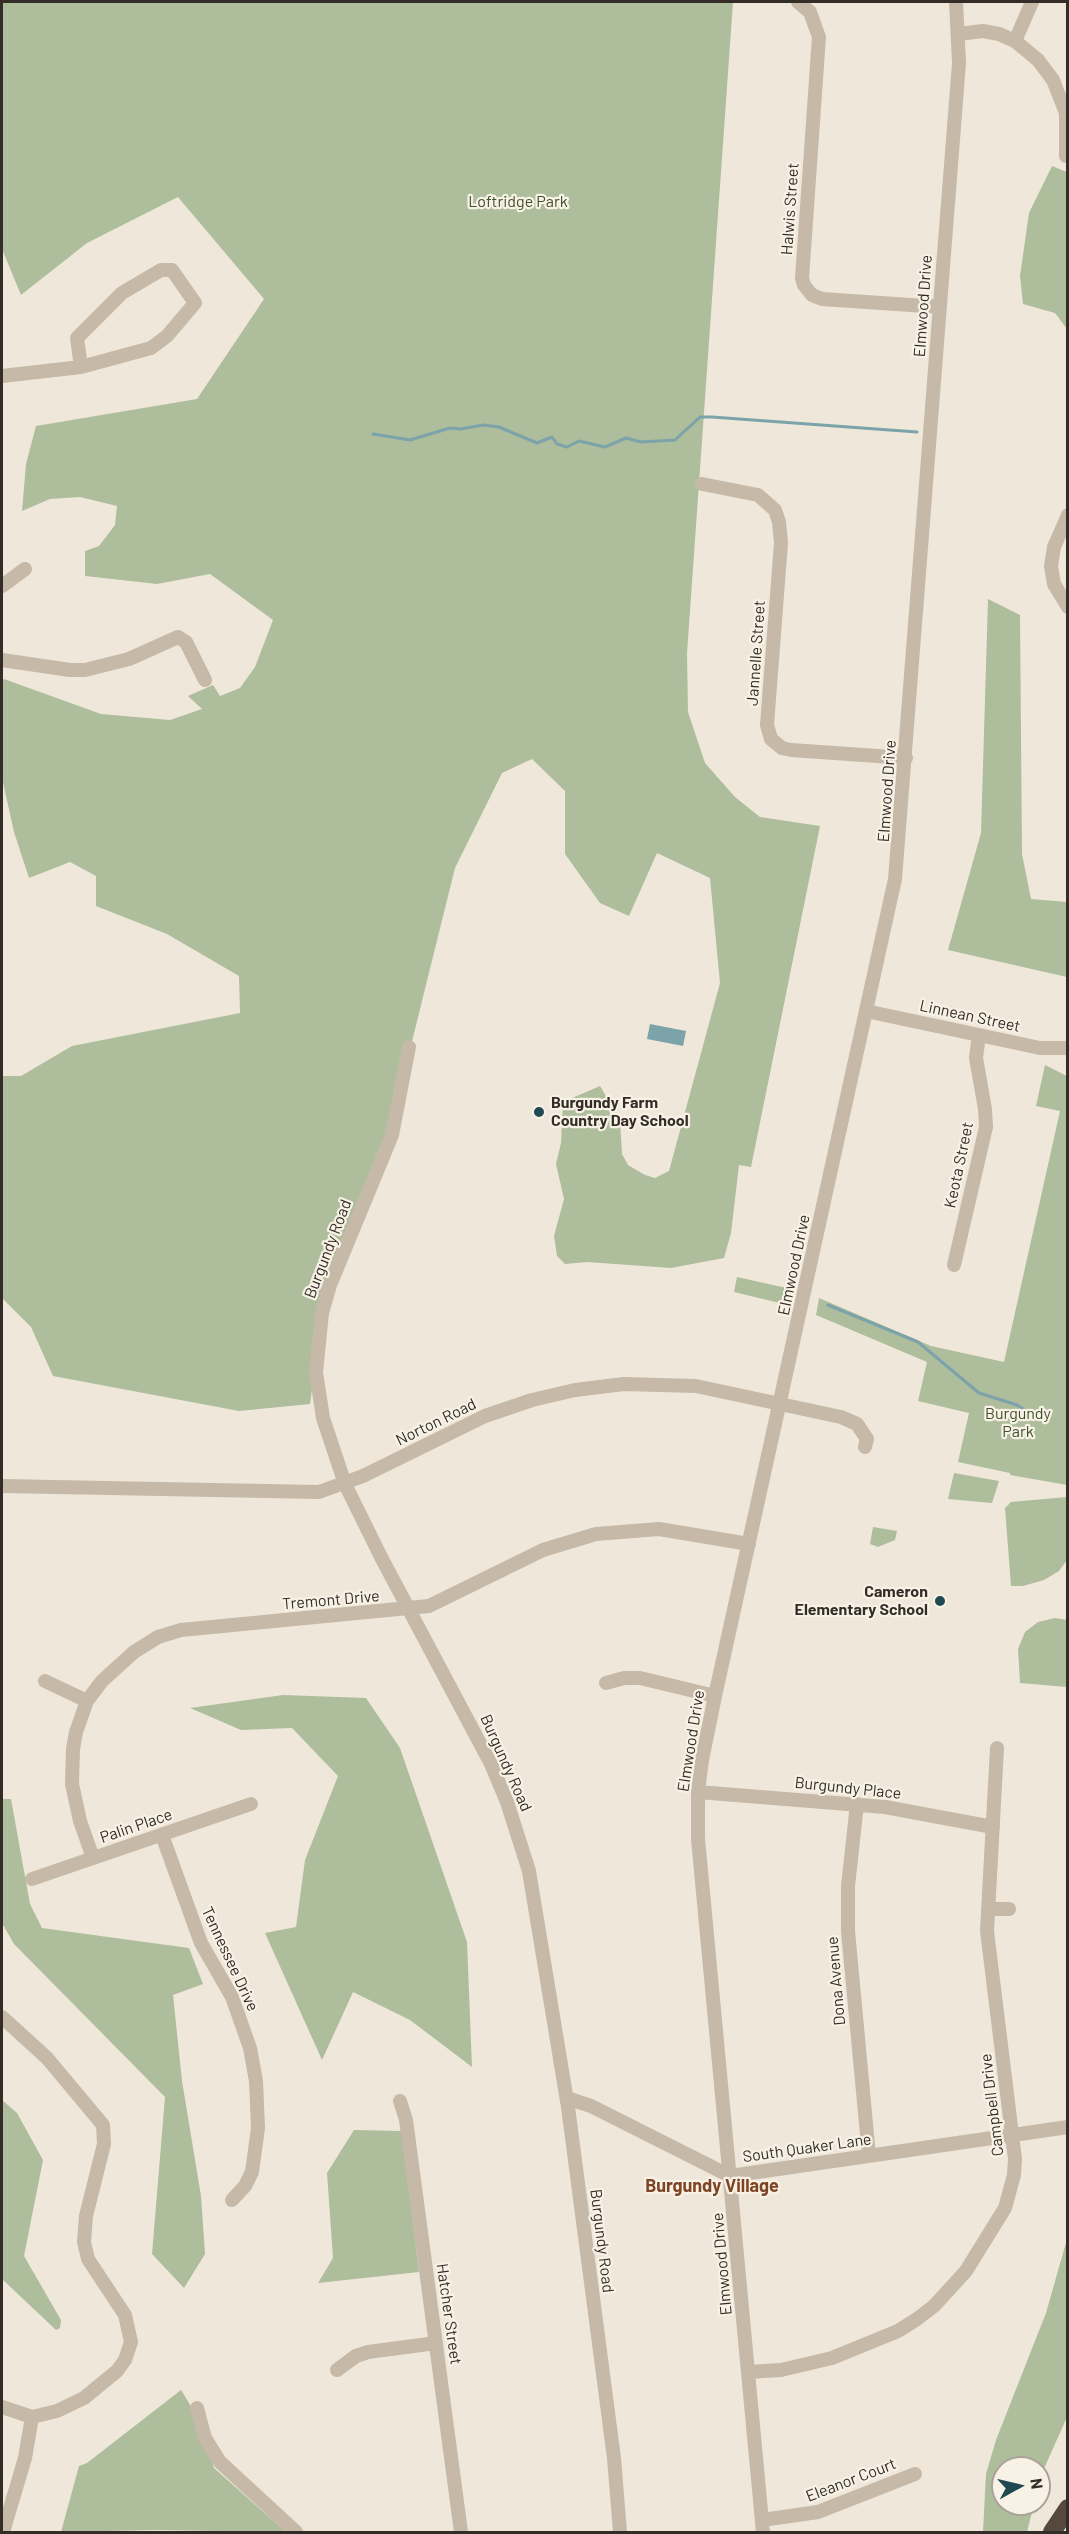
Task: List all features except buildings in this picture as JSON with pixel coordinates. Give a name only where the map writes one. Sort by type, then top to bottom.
[{"type":"highway","points":[[1052,2532],[1068,2508]]},
{"type":"highway","points":[[1064,2532],[1068,2526]]},
{"type":"street","name":"Halwis Street","points":[[798,2],[814,8],[819,45],[802,278],[804,285],[812,295],[822,298],[940,307]]},
{"type":"street","name":"Elmwood Drive","points":[[762,2526],[699,1850],[699,1792],[702,1760],[715,1696],[896,879],[940,307],[958,34],[956,2]]},
{"type":"street","points":[[1015,41],[1032,2]]},
{"type":"street","points":[[958,34],[987,32],[1015,41],[1048,73],[1066,113],[1066,156]]},
{"type":"street","points":[[2,376],[81,367],[151,348],[167,336],[195,303],[172,270],[161,270],[123,293],[77,338],[81,367]]},
{"type":"street","points":[[702,484],[758,495],[775,510],[785,498]]},
{"type":"street","name":"Jannelle Street","points":[[775,510],[781,543],[767,725],[771,739],[782,748],[791,750],[906,758]]},
{"type":"street","points":[[1068,515],[1054,547],[1051,566],[1054,584],[1068,607]]},
{"type":"street","points":[[2,586],[25,569]]},
{"type":"street","points":[[2,660],[85,670],[129,659],[178,637],[186,642],[205,680]]},
{"type":"street","name":"Linnean Street","points":[[866,1011],[1040,1048],[1068,1048]]},
{"type":"street","name":"Keota Street","points":[[954,1266],[986,1126],[976,1058],[979,1035]]},
{"type":"street","name":"Burgundy Road","points":[[408,1047],[392,1134],[330,1285],[322,1313],[316,1372],[323,1418],[345,1484],[491,1764],[519,1835],[537,1912],[567,2098],[614,2458],[620,2532]]},
{"type":"street","name":"Norton Road","points":[[2,1486],[308,1493],[327,1491],[486,1416],[532,1400],[575,1390],[624,1384],[672,1384],[720,1390],[853,1421],[867,1439],[866,1447]]},
{"type":"street","name":"Tremont Drive","points":[[93,1858],[75,1800],[71,1767],[76,1732],[87,1701],[122,1661],[146,1644],[170,1633],[409,1610],[429,1606],[543,1550],[596,1534],[659,1529],[749,1544]]},
{"type":"street","points":[[606,1683],[624,1678],[640,1678],[715,1696]]},
{"type":"street","points":[[45,1681],[87,1701]]},
{"type":"street","name":"Campbell Drive","points":[[748,2372],[781,2370],[832,2358],[898,2331],[934,2306],[966,2271],[1005,2208],[1014,2175],[1013,2134],[988,1956],[988,1909],[997,1748]]},
{"type":"street","name":"Burgundy Place","points":[[699,1792],[857,1804],[993,1827]]},
{"type":"street","name":"Palin Place","points":[[32,1879],[251,1804]]},
{"type":"street","name":"Dona Avenue","points":[[857,1804],[848,1886],[848,1931],[869,2156]]},
{"type":"street","name":"Tennessee Drive","points":[[162,1835],[201,1942],[232,1997],[250,2048],[256,2080],[258,2128],[252,2172],[245,2186],[232,2200]]},
{"type":"street","points":[[988,1909],[1009,1910]]},
{"type":"street","points":[[2,2018],[47,2058],[103,2125],[104,2144],[86,2216],[84,2242],[87,2259],[125,2315],[130,2328],[131,2342],[125,2360],[106,2382],[84,2398],[57,2411],[32,2417],[2,2407]]},
{"type":"street","name":"South Quaker Lane","points":[[567,2098],[591,2106],[730,2176],[1068,2127]]},
{"type":"street","name":"Hatcher Street","points":[[400,2101],[406,2120],[461,2532]]},
{"type":"street","points":[[337,2370],[356,2356],[368,2352],[436,2343]]},
{"type":"street","points":[[197,2408],[206,2438],[220,2462],[296,2532]]},
{"type":"street","points":[[3,2532],[25,2458],[32,2417]]},
{"type":"street","name":"Eleanor Court","points":[[762,2526],[818,2512],[915,2474]]},
{"type":"green space","name":"Loftridge Park","points":[[2,2],[733,2],[687,653],[688,712],[705,763],[735,797],[760,817],[820,826],[751,1167],[739,1165],[731,1233],[724,1258],[671,1268],[587,1262],[565,1264],[557,1256],[554,1236],[564,1199],[556,1164],[561,1143],[563,1102],[600,1086],[620,1120],[622,1154],[628,1165],[655,1178],[669,1171],[720,983],[710,878],[657,853],[629,916],[600,903],[565,854],[565,791],[532,759],[502,773],[455,868],[385,1150],[322,1313],[310,1404],[239,1411],[53,1376],[31,1327],[2,1298],[2,1076],[21,1076],[72,1046],[240,1013],[239,976],[167,934],[96,906],[96,876],[70,862],[29,878],[14,832],[2,778],[2,681],[4,679],[101,714],[170,720],[202,709],[188,696],[213,685],[220,696],[240,688],[255,667],[273,620],[210,574],[157,584],[85,576],[85,551],[99,546],[115,525],[117,506],[80,497],[50,499],[22,511],[26,464],[36,426],[197,399],[264,299],[178,197],[87,243],[21,295],[2,249]]},
{"type":"green space","points":[[1052,166],[1067,172],[1067,329],[1055,313],[1023,304],[1020,276],[1029,213]]},
{"type":"green space","points":[[988,599],[1020,615],[1022,854],[1031,899],[1067,902],[1067,977],[948,950],[981,833]]},
{"type":"green space","name":"Burgundy Park","points":[[1045,1065],[1067,1076],[1067,1485],[1010,1475],[1010,1473],[958,1462],[969,1413],[918,1401],[927,1362],[816,1315],[819,1298],[931,1346],[1004,1362],[1060,1111],[1036,1106]]},
{"type":"green space","points":[[737,1277],[791,1289],[788,1305],[734,1292]]},
{"type":"green space","points":[[954,1473],[999,1481],[992,1503],[948,1499]]},
{"type":"green space","points":[[1067,1497],[1067,1560],[1059,1571],[1044,1580],[1023,1586],[1011,1586],[1005,1508],[1011,1502]]},
{"type":"green space","points":[[873,1527],[897,1531],[895,1540],[878,1547],[870,1544]]},
{"type":"green space","points":[[1055,1618],[1067,1620],[1067,1687],[1020,1683],[1018,1649],[1025,1632],[1038,1622]]},
{"type":"green space","points":[[283,1695],[366,1698],[400,1748],[467,1942],[472,2067],[410,2020],[353,1992],[322,2060],[265,1933],[296,1927],[305,1860],[338,1776],[292,1728],[241,1730],[190,1708]]},
{"type":"green space","points":[[2,1799],[11,1799],[30,1904],[42,1928],[189,1948],[203,1984],[173,1995],[182,2081],[201,2196],[205,2254],[184,2288],[152,2254],[165,2097],[14,1944],[2,1923]]},
{"type":"green space","points":[[2,2100],[17,2113],[43,2160],[24,2256],[61,2320],[60,2328],[56,2330],[2,2279]]},
{"type":"green space","points":[[354,2130],[402,2131],[419,2272],[318,2283],[333,2258],[327,2173]]},
{"type":"green space","points":[[1067,2239],[1067,2417],[1050,2456],[991,2456],[996,2440],[1046,2313]]},
{"type":"green space","points":[[181,2390],[200,2421],[214,2468],[286,2532],[154,2530],[61,2532],[79,2466],[87,2463]]},
{"type":"green space","points":[[991,2457],[991,2516],[1031,2516],[1027,2532],[983,2532],[986,2474]]},
{"type":"water","points":[[650,1024],[686,1031],[683,1046],[647,1039]]},
{"type":"waterway","points":[[373,434],[410,440],[450,428],[460,429],[483,425],[499,427],[537,443],[552,437],[557,444],[567,447],[579,441],[605,447],[626,438],[641,442],[675,440],[700,417],[917,432]]},
{"type":"waterway","points":[[828,1305],[918,1342],[979,1393],[1017,1405],[1036,1417]]},
{"type":"place","name":"Burgundy Farm Country Day School","points":[[539,1112]]},
{"type":"place","name":"Cameron Elementary School","points":[[940,1601]]},
{"type":"district","name":"Burgundy Village","points":[[712,2186]]}]
